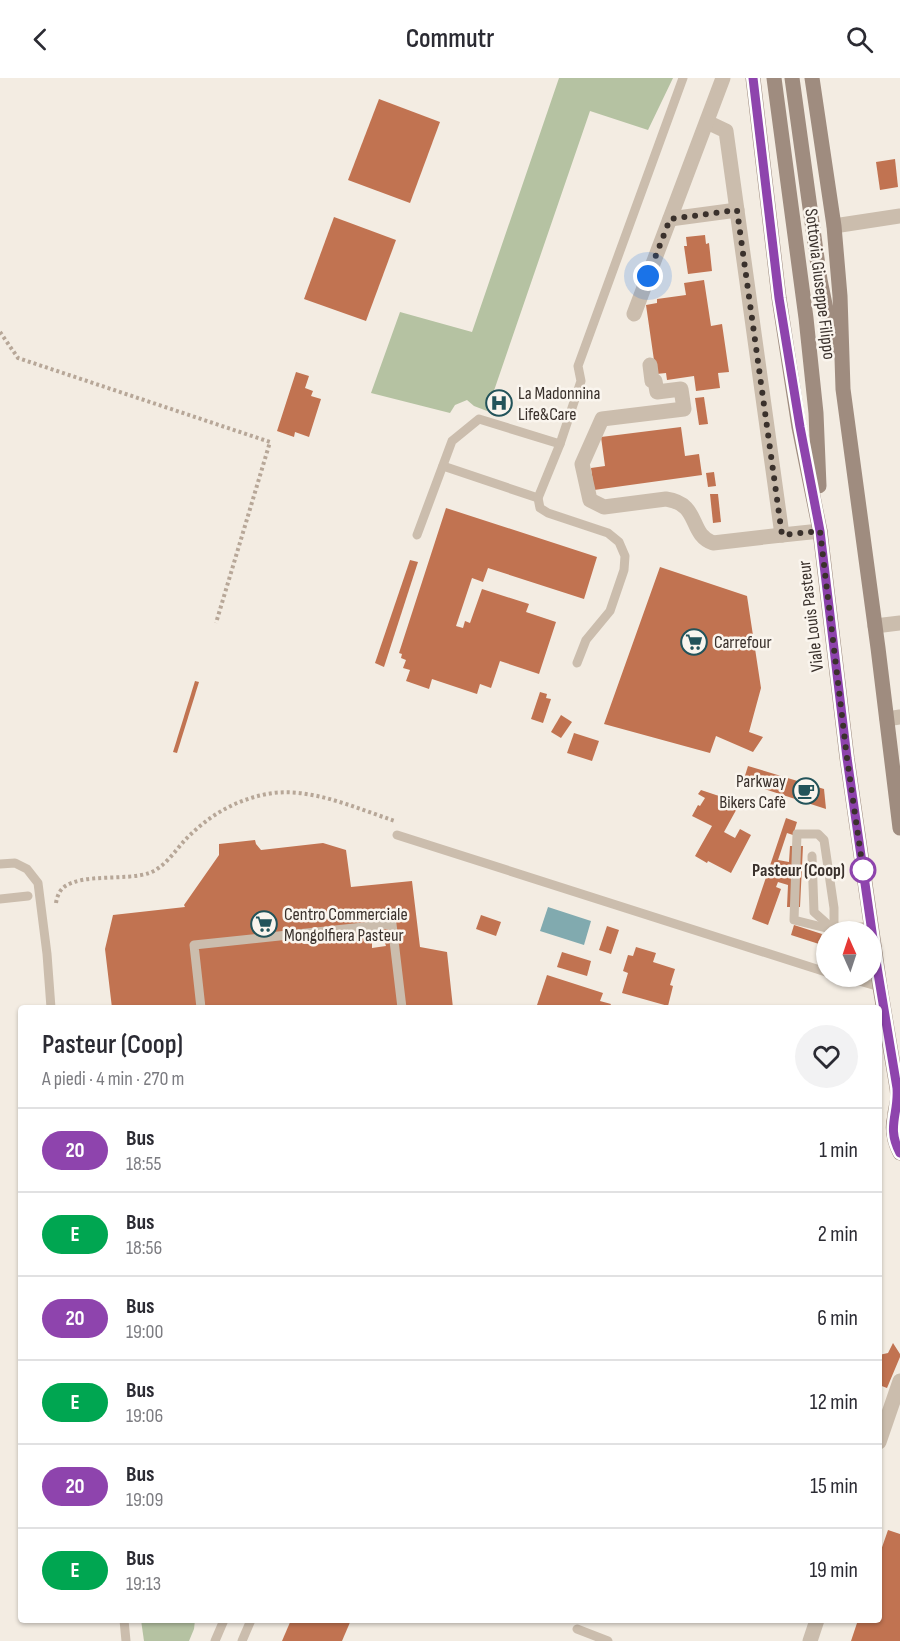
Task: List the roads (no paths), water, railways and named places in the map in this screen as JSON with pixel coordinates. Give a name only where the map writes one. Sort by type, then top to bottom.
[{"type":"main road","name":"Viale Louis Pasteur","points":[[753,78],[779,298],[820,531],[847,758],[870,921]]},
{"type":"main road","name":"Sottovia Giuseppe Filippo","points":[[774,78],[814,389],[820,531]]},
{"type":"main road","name":"Sottovia Giuseppe Filippo","points":[[792,78],[820,280],[843,390]]},
{"type":"main road","points":[[812,78],[834,226],[840,296],[843,390],[875,626],[893,718],[900,828]]},
{"type":"main road","name":"Viale Louis Pasteur","points":[[880,987],[898,1098],[898,1109],[892,1128],[894,1143],[900,1153]]},
{"type":"street","points":[[634,314],[723,78]]},
{"type":"street","points":[[707,122],[726,131],[782,535]]},
{"type":"street","points":[[670,219],[737,210]]},
{"type":"street","points":[[834,226],[900,216]]},
{"type":"street","points":[[650,365],[652,381],[655,381],[657,392],[681,389],[684,409],[602,420],[582,464],[590,500],[604,507],[666,499],[681,503],[690,513],[704,537],[713,543],[820,531]]},
{"type":"street","points":[[875,626],[900,623]]},
{"type":"street","points":[[882,1433],[900,1381]]},
{"type":"street","points":[[810,1641],[816,1623]]},
{"type":"lane","points":[[577,663],[586,640],[610,611],[624,570],[625,556],[619,542],[608,533],[548,513],[540,508],[538,498],[560,444],[581,381],[578,366],[682,78]]},
{"type":"lane","points":[[417,535],[452,441],[479,419],[560,444]]},
{"type":"lane","points":[[443,466],[538,498]]},
{"type":"lane","points":[[796,834],[818,834],[824,840],[834,908],[834,930],[794,920],[796,834]]},
{"type":"lane","points":[[397,835],[816,969]]},
{"type":"lane","points":[[812,856],[814,912],[824,921]]},
{"type":"lane","points":[[0,864],[15,863],[27,869],[38,883],[51,1005]]},
{"type":"lane","points":[[0,898],[28,896]]},
{"type":"lane","points":[[201,1005],[194,945],[392,924],[402,1005]]},
{"type":"lane","points":[[124,1623],[126,1641]]},
{"type":"lane","points":[[214,1641],[223,1623]]},
{"type":"lane","points":[[242,1641],[250,1623]]},
{"type":"lane","points":[[577,1629],[609,1641]]},
{"type":"water","points":[[548,907],[591,921],[584,945],[540,931]]},
{"type":"place","name":"La Madonnina Life&Care","points":[[499,403]]},
{"type":"place","name":"Carrefour","points":[[694,642]]},
{"type":"place","name":"Parkway Bikers Cafè","points":[[806,791]]},
{"type":"place","name":"Pasteur (Coop)","points":[[863,870]]},
{"type":"place","name":"Centro Commerciale Mongolfiera Pasteur","points":[[264,924]]}]
